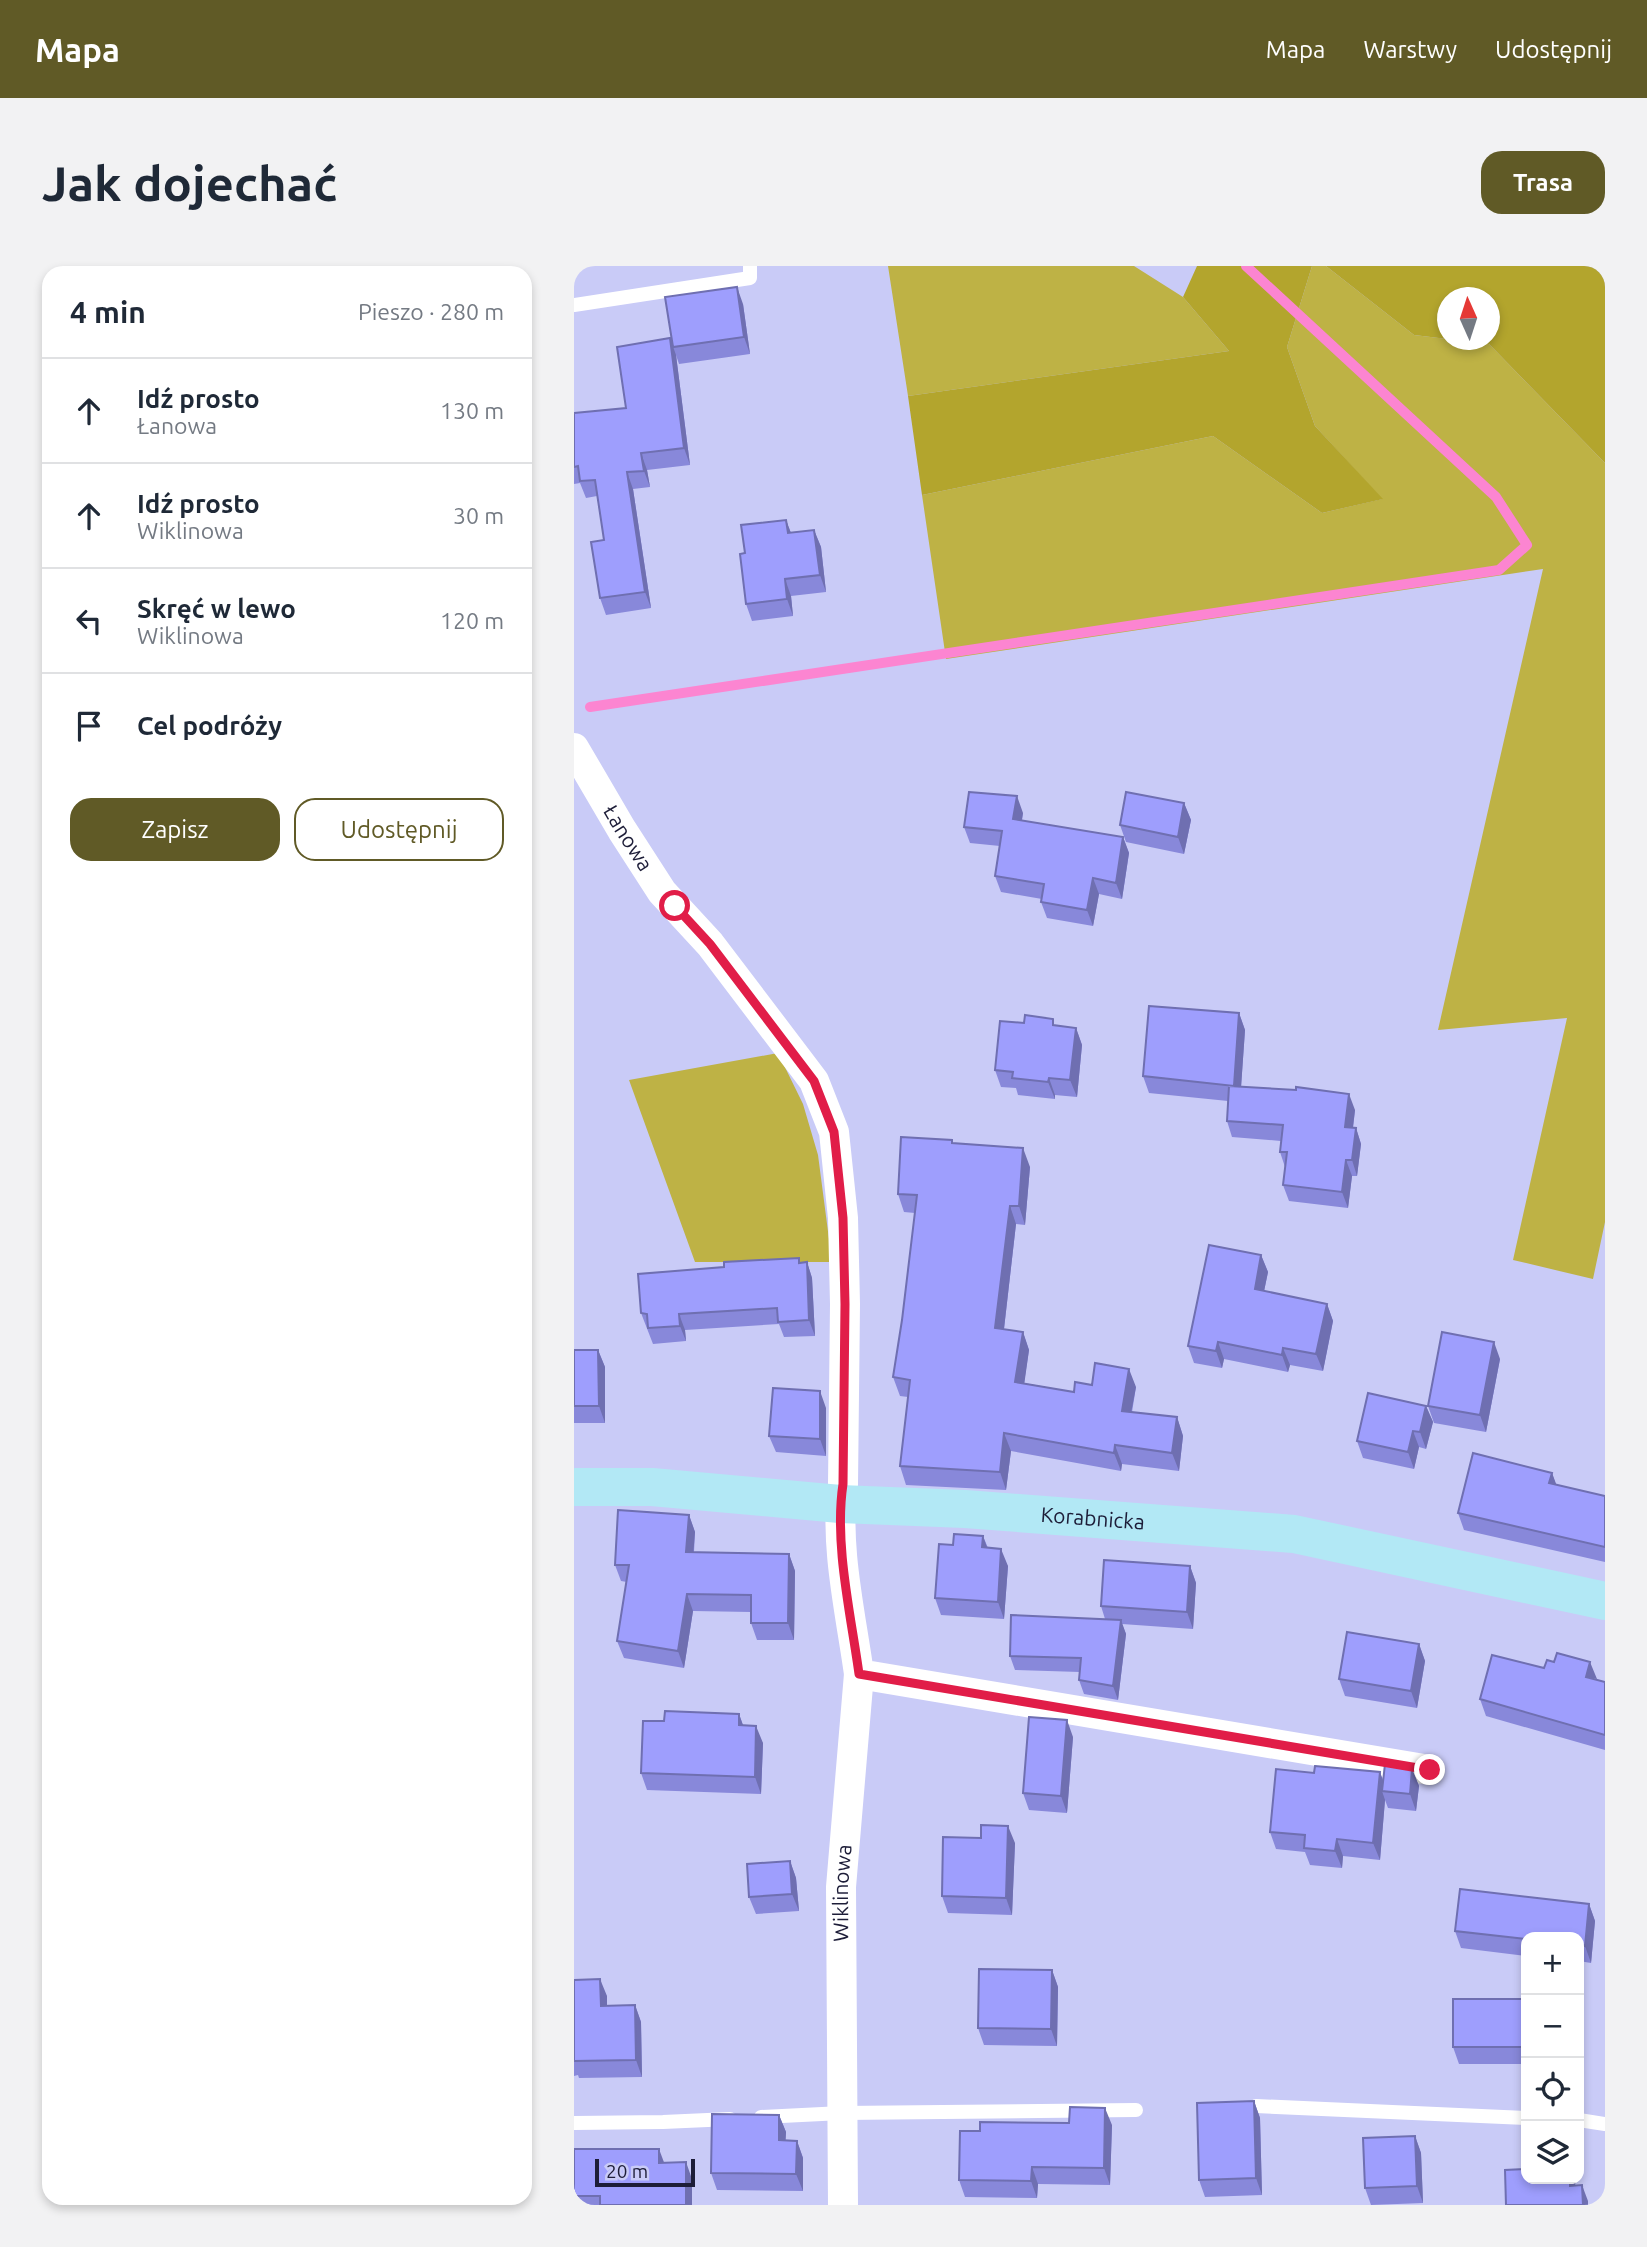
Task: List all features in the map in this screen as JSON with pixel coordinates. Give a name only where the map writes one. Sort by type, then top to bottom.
[{"type":"street","name":"Łanowa","points":[[574,747],[662,892],[710,944],[814,1081],[834,1132],[843,1218],[845,1304],[843,1484],[840,1504]]},
{"type":"street","name":"Korabnicka","points":[[574,1487],[652,1487],[840,1504],[992,1511],[1294,1534],[1605,1601]]},
{"type":"street","name":"Wiklinowa","points":[[840,1504],[840,1534],[859,1674],[841,1887],[843,2205]]},
{"type":"street","points":[[859,1674],[1430,1770]]},
{"type":"lane","points":[[574,305],[750,278],[750,266]]},
{"type":"lane","points":[[1256,2106],[1521,2118]]},
{"type":"lane","points":[[574,2123],[663,2122],[842,2113],[1136,2110]]},
{"type":"lane","points":[[1584,2121],[1605,2124]]},
{"type":"shaded area","points":[[888,266],[1134,266],[1183,297],[1229,351],[908,396]]},
{"type":"shaded area","points":[[1197,266],[1312,266],[1287,347],[1315,426],[1383,499],[1322,513],[1213,436],[922,495],[908,396],[1229,351],[1183,297]]},
{"type":"shaded area","points":[[1312,266],[1326,266],[1414,335],[1437,338],[1437,350],[1495,350],[1605,463],[1605,1222],[1593,1279],[1513,1260],[1567,1018],[1438,1030],[1543,569],[946,659],[922,495],[1213,436],[1322,513],[1382,499],[1315,426],[1287,347]]},
{"type":"shaded area","points":[[1326,266],[1605,266],[1605,463],[1495,350],[1500,350],[1500,287],[1437,287],[1437,338],[1414,335]]},
{"type":"shaded area","points":[[778,1053],[803,1104],[818,1155],[832,1262],[695,1262],[629,1080]]},
{"type":"building","points":[[737,287],[744,337],[673,347],[665,297]]},
{"type":"building","points":[[670,338],[684,448],[641,453],[644,471],[627,472],[645,592],[600,598],[591,542],[604,540],[595,480],[580,481],[578,466],[574,467],[574,413],[626,408],[617,347]]},
{"type":"building","points":[[786,520],[788,533],[814,530],[820,575],[785,579],[787,599],[746,604],[740,554],[745,553],[741,525]]},
{"type":"building","points":[[969,792],[1017,796],[1013,819],[1123,837],[1116,883],[1093,878],[1087,910],[1041,902],[1044,884],[995,876],[1002,831],[964,827]]},
{"type":"building","points":[[1126,792],[1184,803],[1178,837],[1120,825]]},
{"type":"building","points":[[1149,1006],[1239,1013],[1234,1086],[1143,1076]]},
{"type":"building","points":[[1025,1015],[1053,1019],[1053,1025],[1076,1028],[1070,1080],[1049,1078],[1048,1082],[1012,1078],[1013,1072],[995,1070],[1000,1021],[1024,1023]]},
{"type":"building","points":[[1229,1086],[1296,1090],[1296,1087],[1349,1094],[1345,1127],[1356,1128],[1352,1160],[1346,1160],[1342,1192],[1283,1185],[1287,1152],[1280,1152],[1283,1125],[1227,1121]]},
{"type":"building","points":[[901,1137],[1023,1148],[1019,1206],[1010,1206],[995,1328],[1023,1332],[1015,1382],[1074,1392],[1075,1382],[1092,1385],[1095,1363],[1129,1369],[1122,1411],[1177,1417],[1172,1453],[1115,1445],[1114,1453],[1004,1433],[1000,1472],[900,1466],[910,1380],[893,1377],[917,1195],[898,1194]]},
{"type":"building","points":[[1209,1245],[1261,1255],[1255,1289],[1327,1304],[1316,1354],[1283,1348],[1282,1355],[1218,1342],[1216,1351],[1188,1346]]},
{"type":"building","points":[[799,1258],[799,1263],[807,1262],[809,1320],[778,1322],[777,1308],[679,1314],[680,1326],[648,1328],[647,1314],[641,1313],[638,1274],[724,1267],[724,1262]]},
{"type":"building","points":[[1442,1332],[1494,1342],[1480,1415],[1428,1406]]},
{"type":"building","points":[[574,1350],[598,1350],[599,1406],[574,1406]]},
{"type":"building","points":[[773,1388],[820,1391],[820,1439],[769,1436]]},
{"type":"building","points":[[1368,1393],[1426,1406],[1420,1432],[1413,1431],[1408,1452],[1357,1441]]},
{"type":"building","points":[[1473,1453],[1552,1473],[1549,1483],[1605,1496],[1605,1547],[1458,1513]]},
{"type":"building","points":[[618,1510],[689,1515],[686,1552],[789,1554],[788,1623],[751,1623],[751,1595],[687,1594],[678,1651],[617,1641],[629,1565],[615,1565]]},
{"type":"building","points":[[954,1534],[983,1536],[982,1547],[1001,1549],[998,1602],[935,1598],[939,1544],[953,1545]]},
{"type":"building","points":[[1104,1560],[1190,1566],[1187,1612],[1101,1606]]},
{"type":"building","points":[[1011,1615],[1121,1620],[1113,1686],[1079,1680],[1081,1658],[1010,1656]]},
{"type":"building","points":[[1347,1632],[1419,1644],[1411,1691],[1339,1679]]},
{"type":"building","points":[[1557,1653],[1590,1662],[1586,1677],[1605,1682],[1605,1735],[1480,1699],[1492,1655],[1544,1668],[1547,1660],[1554,1662]]},
{"type":"building","points":[[665,1711],[739,1714],[739,1725],[756,1726],[755,1777],[641,1773],[643,1721],[664,1721]]},
{"type":"building","points":[[1029,1717],[1067,1720],[1061,1796],[1023,1793]]},
{"type":"building","points":[[1385,1764],[1412,1769],[1410,1794],[1382,1791]]},
{"type":"building","points":[[1315,1766],[1380,1772],[1373,1843],[1337,1839],[1335,1851],[1304,1848],[1305,1835],[1270,1832],[1276,1769],[1314,1773]]},
{"type":"building","points":[[981,1825],[1008,1826],[1006,1898],[942,1896],[943,1837],[981,1838]]},
{"type":"building","points":[[790,1861],[792,1894],[749,1897],[747,1864]]},
{"type":"building","points":[[1460,1889],[1589,1904],[1585,1946],[1584,1932],[1521,1932],[1521,1938],[1455,1931]]},
{"type":"building","points":[[979,1969],[1052,1970],[1051,2029],[978,2028]]},
{"type":"building","points":[[600,1979],[601,2006],[635,2005],[636,2060],[574,2061],[574,1980]]},
{"type":"building","points":[[1453,1999],[1521,1999],[1521,2047],[1453,2047]]},
{"type":"building","points":[[1254,2101],[1256,2178],[1199,2180],[1197,2103]]},
{"type":"building","points":[[1070,2107],[1105,2108],[1104,2168],[1032,2167],[1031,2181],[959,2180],[960,2131],[980,2131],[980,2122],[1069,2123]]},
{"type":"building","points":[[712,2114],[779,2115],[779,2140],[797,2141],[796,2174],[711,2173]]},
{"type":"building","points":[[1415,2136],[1417,2186],[1365,2188],[1363,2138]]},
{"type":"building","points":[[574,2149],[659,2149],[659,2163],[686,2162],[686,2205],[600,2205],[600,2196],[574,2196]]},
{"type":"building","points":[[1521,2169],[1521,2184],[1582,2185],[1583,2205],[1506,2205],[1505,2170]]},
{"type":"waterway","points":[[590,707],[1499,570],[1527,545],[1496,497],[1246,266]]},
{"type":"route","points":[[675,906],[710,944],[814,1081],[834,1132],[843,1218],[845,1304],[840,1534],[859,1674],[1430,1770]]}]
